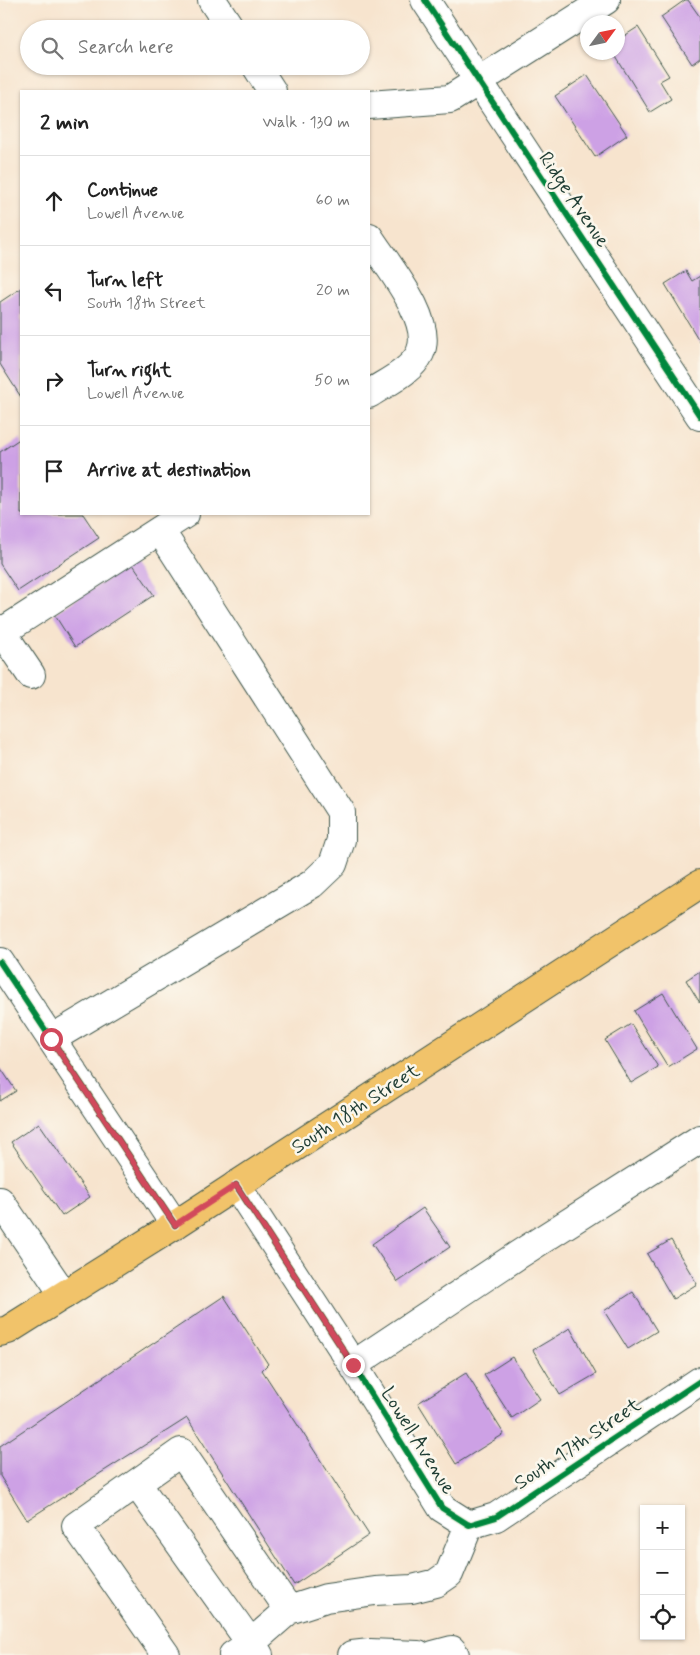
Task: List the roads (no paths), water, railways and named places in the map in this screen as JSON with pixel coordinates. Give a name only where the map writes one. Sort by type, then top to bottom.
[{"type":"main road","name":"South 18th Street","points":[[2,1331],[64,1295],[175,1225],[700,884]]},
{"type":"street","points":[[212,0],[225,20]]},
{"type":"street","name":"Ridge Avenue","points":[[425,0],[478,83],[700,415]]},
{"type":"street","points":[[370,106],[450,98],[478,83],[606,0]]},
{"type":"street","points":[[262,75],[271,90]]},
{"type":"street","points":[[370,239],[418,313],[424,337],[420,354],[408,368],[370,393]]},
{"type":"street","points":[[31,675],[1,631],[183,515]]},
{"type":"street","points":[[51,1039],[312,884],[334,864],[341,840],[342,812],[160,530]]},
{"type":"street","points":[[0,962],[175,1225]]},
{"type":"street","points":[[353,1365],[518,1255],[700,1139]]},
{"type":"street","name":"Lowell Avenue","points":[[236,1185],[353,1365],[442,1508],[469,1525]]},
{"type":"street","points":[[0,1201],[64,1295]]},
{"type":"street","name":"South 17th Street","points":[[469,1525],[496,1517],[700,1381]]},
{"type":"street","points":[[166,1655],[76,1526],[181,1452],[289,1610]]},
{"type":"street","points":[[136,1484],[247,1651],[289,1610],[326,1598],[375,1590],[412,1589],[436,1583],[449,1574],[469,1525]]},
{"type":"street","points":[[433,1655],[452,1650],[455,1655]]},
{"type":"street","points":[[352,1655],[370,1653],[418,1655]]}]
